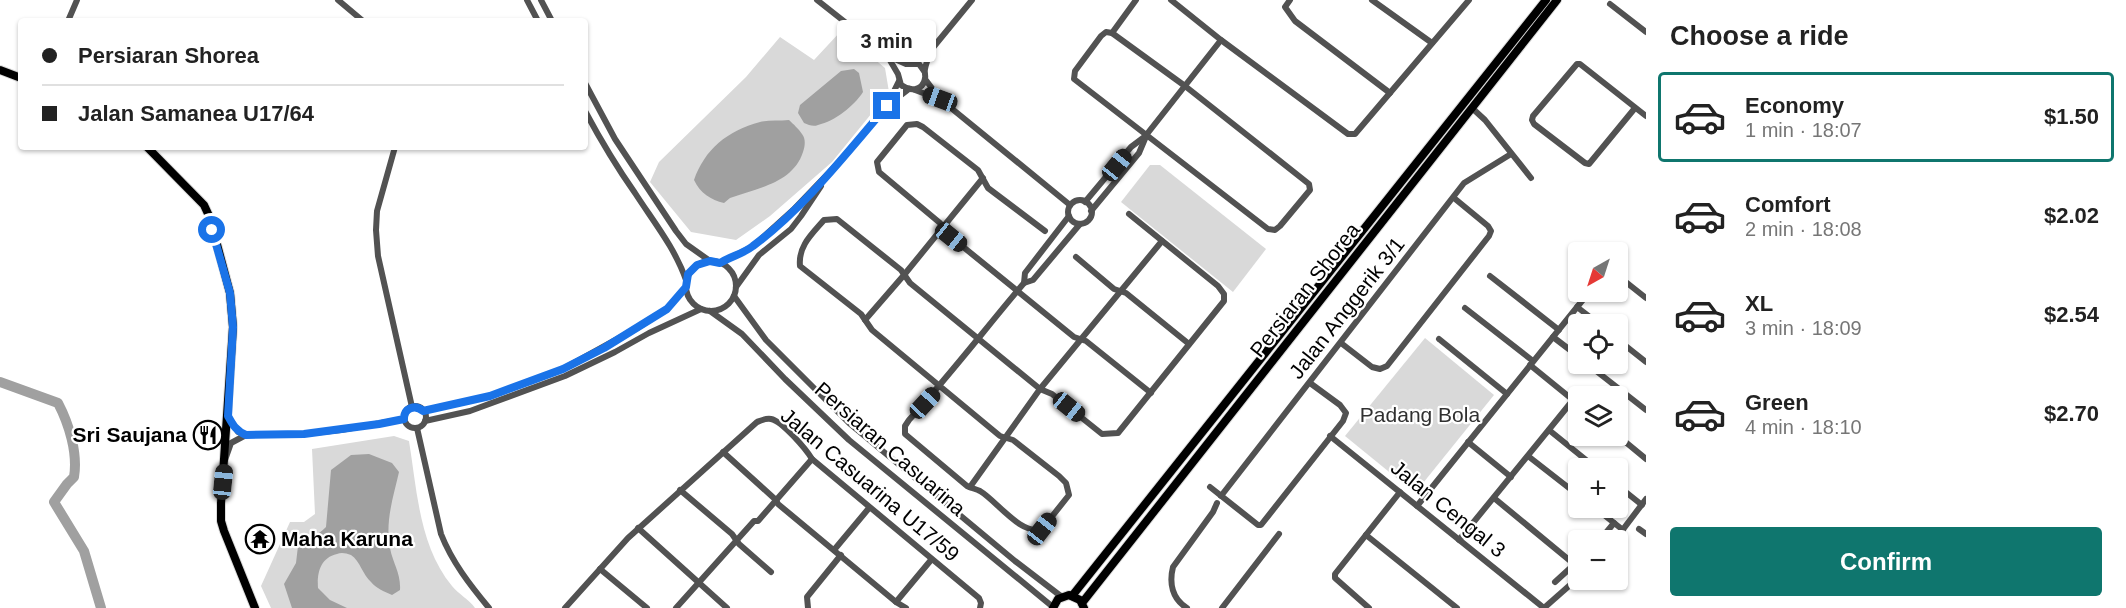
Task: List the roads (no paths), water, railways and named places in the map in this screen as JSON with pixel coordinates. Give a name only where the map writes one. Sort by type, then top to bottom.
[{"type":"main road","name":"Persiaran Shorea","points":[[1072,596],[1546,0]]},
{"type":"main road","name":"Persiaran Shorea","points":[[1083,605],[1557,0]]},
{"type":"main road","points":[[0,70],[18,77]]},
{"type":"main road","points":[[1448,123],[1466,109],[1472,108],[1482,80]]},
{"type":"main road","points":[[150,150],[204,205],[210,218],[230,293],[233,327],[221,521],[255,608]]},
{"type":"main road","points":[[1053,607],[1062,597],[1072,596],[1083,605]]},
{"type":"street","points":[[69,18],[77,0]]},
{"type":"street","points":[[338,0],[359,18]]},
{"type":"street","points":[[527,0],[536,18]]},
{"type":"street","points":[[541,0],[550,18]]},
{"type":"street","points":[[817,0],[888,56],[906,63],[915,63],[924,70]]},
{"type":"street","points":[[915,63],[931,50],[972,0]]},
{"type":"street","points":[[1109,33],[1185,86],[1310,184],[1310,190],[1275,230],[1268,229],[1074,79],[1073,75],[1101,36],[1109,33],[1136,0]]},
{"type":"street","points":[[1171,0],[1348,134],[1355,134],[1361,129],[1468,0]]},
{"type":"street","points":[[1290,0],[1285,7],[1294,21],[1390,93]]},
{"type":"street","points":[[1372,0],[1432,43]]},
{"type":"street","points":[[1610,4],[1646,32]]},
{"type":"street","points":[[1085,202],[1131,147],[1147,134],[1221,40]]},
{"type":"street","points":[[931,50],[924,70],[925,80],[940,99],[1071,205]]},
{"type":"street","points":[[888,56],[899,77],[912,89],[940,99]]},
{"type":"street","points":[[887,106],[906,63]]},
{"type":"street","points":[[1635,108],[1589,164],[1578,158],[1534,124],[1532,120],[1577,64],[1646,116]]},
{"type":"street","points":[[720,263],[752,247],[827,175],[887,106],[912,89],[921,86],[925,80]]},
{"type":"street","points":[[588,89],[615,139],[676,231],[686,244],[710,261],[720,263],[732,273],[736,287]]},
{"type":"street","points":[[1472,108],[1485,120],[1531,178]]},
{"type":"street","points":[[588,117],[605,148],[681,265],[690,301],[701,309],[710,311],[724,307],[734,296],[736,287],[759,255],[791,229],[827,175]]},
{"type":"street","points":[[1045,231],[988,188],[978,170],[923,126],[906,125],[877,162],[879,172],[943,227],[951,237],[1074,337],[1086,341],[1151,393]]},
{"type":"street","points":[[1129,214],[1218,286],[1224,294],[1224,301],[1118,433],[1112,435],[1102,434],[1052,394],[1040,389],[980,339],[910,283],[901,270],[837,219],[824,220],[804,244],[799,255],[800,266],[861,314],[872,330],[940,386],[1000,436],[1013,440],[1066,483],[1069,495],[1042,529],[1037,531],[1026,529],[979,490],[970,487],[905,434],[905,426],[909,420],[940,386],[980,339],[1024,283],[1033,280],[1080,224],[1087,221],[1091,211],[1139,153],[1147,134]]},
{"type":"street","points":[[394,150],[377,211],[376,230],[378,256],[412,407]]},
{"type":"street","name":"Jalan Anggerik 3/1","points":[[1187,608],[1178,601],[1170,583],[1176,561],[1208,519],[1219,500],[1464,183],[1511,154]]},
{"type":"street","points":[[865,320],[983,178]]},
{"type":"street","points":[[1341,343],[1372,367],[1380,369],[1387,366],[1489,236],[1491,231],[1488,226],[1454,198]]},
{"type":"street","points":[[1024,283],[1025,273],[1069,216],[1071,205],[1077,201],[1085,202],[1091,211]]},
{"type":"street","points":[[1069,216],[1073,222],[1080,224]]},
{"type":"street","points":[[970,487],[1040,389],[1162,241]]},
{"type":"street","points":[[1048,244],[1058,251]]},
{"type":"street","points":[[1076,257],[1114,289],[1126,293],[1189,344]]},
{"type":"street","points":[[423,411],[490,396],[563,369],[604,348],[667,309],[686,284],[692,269],[710,261]]},
{"type":"street","points":[[1490,276],[1559,330]]},
{"type":"street","points":[[1628,283],[1646,298]]},
{"type":"street","name":"Persiaran Casuarina","points":[[734,296],[766,340],[849,423],[1015,561],[1062,597]]},
{"type":"street","points":[[1417,506],[1581,302]]},
{"type":"street","points":[[1577,307],[1586,314]]},
{"type":"street","points":[[1465,308],[1568,395]]},
{"type":"street","points":[[417,428],[425,421],[470,411],[556,380],[701,309]]},
{"type":"street","name":"Persiaran Casuarina","points":[[710,311],[742,334],[785,380],[849,440],[1053,607]]},
{"type":"street","points":[[1553,336],[1568,348]]},
{"type":"street","points":[[1439,339],[1507,394]]},
{"type":"street","points":[[1628,348],[1646,362]]},
{"type":"street","points":[[1600,374],[1646,410]]},
{"type":"street","points":[[1210,487],[1219,500],[1258,525],[1262,525],[1343,421],[1346,413],[1340,405],[1310,383]]},
{"type":"street","points":[[417,428],[407,425],[404,419],[405,412],[412,407],[417,407],[423,411],[425,421]]},
{"type":"street","points":[[1459,540],[1549,430],[1568,410]]},
{"type":"street","points":[[228,416],[238,432],[246,435],[304,434],[351,429],[404,419]]},
{"type":"street","name":"Jalan Casuarina U17/59","points":[[565,608],[638,528],[757,423],[768,419],[775,421],[807,450],[812,459],[979,598],[980,608]]},
{"type":"street","points":[[417,428],[445,545],[464,576],[489,608]]},
{"type":"street","points":[[1549,430],[1584,458]]},
{"type":"street","points":[[225,461],[231,443],[246,435]]},
{"type":"street","name":"Jalan Cengal 3","points":[[1330,436],[1544,608]]},
{"type":"street","points":[[1468,442],[1511,477]]},
{"type":"street","points":[[1628,444],[1646,459]]},
{"type":"street","points":[[723,453],[778,504],[906,608]]},
{"type":"street","points":[[1528,456],[1568,487]]},
{"type":"street","points":[[676,608],[812,459]]},
{"type":"street","points":[[680,490],[732,534],[771,572]]},
{"type":"street","points":[[1369,608],[1335,578],[1335,574],[1400,492]]},
{"type":"street","points":[[1608,518],[1623,530],[1644,502],[1628,492]]},
{"type":"street","points":[[1494,498],[1568,556]]},
{"type":"street","points":[[834,550],[869,508]]},
{"type":"street","points":[[1608,530],[1614,523]]},
{"type":"street","points":[[638,528],[727,608]]},
{"type":"street","points":[[1639,529],[1646,534]]},
{"type":"street","points":[[1222,608],[1279,534]]},
{"type":"street","points":[[1366,535],[1457,608]]},
{"type":"street","points":[[810,607],[807,597],[841,555]]},
{"type":"street","points":[[896,602],[931,560]]},
{"type":"street","points":[[600,569],[647,608]]},
{"type":"street","points":[[1555,582],[1568,570]]},
{"type":"street","points":[[1544,608],[1568,587]]},
{"type":"waterway","points":[[0,382],[58,403],[62,411],[72,439],[75,468],[74,477],[54,502],[84,551],[101,608]]},
{"type":"place","name":"Sri Saujana","points":[[208,435]]},
{"type":"place","name":"Maha Karuna","points":[[260,539]]},
{"type":"park label","name":"Padang Bola","points":[[1420,415]]}]
